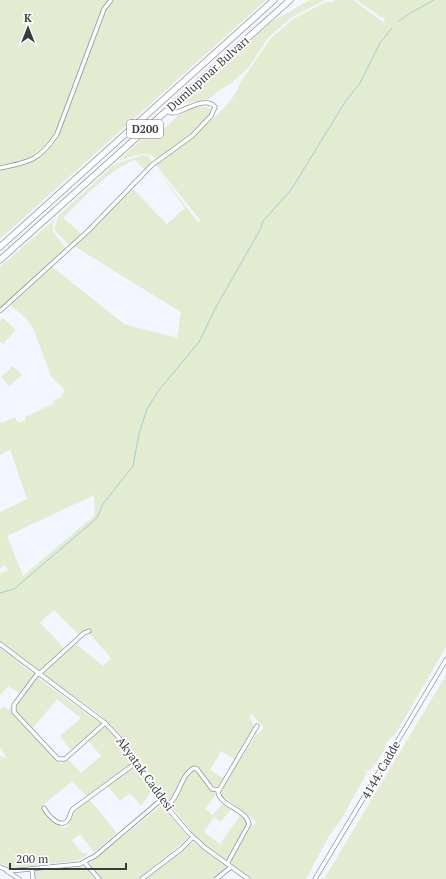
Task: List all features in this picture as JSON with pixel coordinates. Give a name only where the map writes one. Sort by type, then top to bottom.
[{"type":"highway","name":"Dumlupınar Bulvarı","points":[[0,247],[274,0]]},
{"type":"highway","name":"Dumlupınar Bulvarı","points":[[0,260],[290,0]]},
{"type":"street","points":[[0,168],[22,164],[38,157],[49,147],[57,134],[104,9],[111,0]]},
{"type":"street","points":[[0,311],[88,231],[152,165],[192,136],[211,116],[215,107],[210,104],[201,104],[190,105],[176,113],[172,113],[167,110]]},
{"type":"street","points":[[89,631],[84,633],[38,674],[13,708],[14,712],[60,761],[65,759],[105,723]]},
{"type":"street","name":"Akyatak Caddesi","points":[[0,644],[105,723],[123,742],[161,800],[192,837],[248,879]]},
{"type":"street","name":"4144. Cadde","points":[[315,879],[446,660]]},
{"type":"street","points":[[227,864],[249,824],[246,817],[218,794],[257,726]]},
{"type":"street","points":[[44,808],[53,820],[62,823],[69,818],[73,809],[137,762]]},
{"type":"street","points":[[167,806],[174,800],[189,772],[194,768],[197,769],[212,789],[219,790]]},
{"type":"street","points":[[4,870],[32,869],[80,864],[95,856],[161,800]]},
{"type":"street","points":[[142,879],[181,849],[192,837]]},
{"type":"street","points":[[84,862],[99,879]]},
{"type":"street","points":[[0,867],[19,879]]},
{"type":"street","points":[[216,879],[231,867]]},
{"type":"street","points":[[32,869],[34,879]]},
{"type":"green space","points":[[0,0],[266,0],[0,239]]},
{"type":"green space","points":[[310,0],[325,0],[292,17],[268,38],[248,68],[230,84],[209,99],[186,103],[174,110],[273,21]]},
{"type":"green space","points":[[335,0],[353,0],[384,23],[385,17],[381,17],[357,0],[446,0],[446,647],[396,733],[385,744],[385,749],[371,770],[368,771],[363,769],[367,773],[342,818],[329,836],[306,879],[252,879],[232,865],[231,860],[252,826],[257,822],[222,796],[220,792],[256,735],[264,728],[253,715],[251,714],[250,719],[255,727],[236,760],[221,751],[210,770],[224,779],[218,787],[211,784],[197,768],[190,769],[169,803],[162,796],[135,753],[116,730],[96,712],[41,674],[76,644],[103,666],[111,658],[88,632],[84,635],[78,634],[54,610],[40,623],[64,648],[40,671],[37,671],[0,642],[0,574],[8,570],[5,565],[0,568],[0,512],[27,499],[10,449],[0,455],[0,420],[1,423],[15,417],[18,423],[26,420],[25,417],[55,403],[53,401],[61,397],[65,390],[51,376],[33,328],[26,318],[11,306],[11,303],[51,266],[124,324],[177,338],[181,312],[74,246],[132,188],[167,224],[185,208],[154,166],[198,222],[201,221],[156,165],[203,128],[226,105],[235,95],[239,85],[270,39],[293,19],[326,2],[332,2]],"holes":[[[94,495],[95,515],[23,576],[7,536]]]},
{"type":"green space","points":[[190,107],[206,107],[212,110],[203,124],[171,151],[156,159],[147,154],[143,154],[119,160],[158,125],[161,125],[164,128],[183,111]]},
{"type":"green space","points":[[143,155],[149,156],[152,163],[145,170],[135,160],[116,170],[97,185],[63,218],[83,235],[72,244],[68,244],[54,229],[59,215],[115,164]]},
{"type":"green space","points":[[56,218],[53,224],[53,232],[66,248],[0,309],[0,267]]},
{"type":"green space","points":[[3,318],[16,330],[3,344],[0,342],[0,321]]},
{"type":"green space","points":[[13,366],[22,375],[9,386],[1,377]]},
{"type":"green space","points":[[0,648],[35,675],[21,694],[8,686],[0,696]]},
{"type":"green space","points":[[446,675],[446,879],[324,879]]},
{"type":"green space","points":[[37,677],[101,724],[71,750],[60,736],[81,718],[57,699],[33,728],[15,712],[15,706]]},
{"type":"green space","points":[[4,706],[8,710],[11,707],[13,713],[61,764],[67,758],[81,773],[101,756],[88,740],[105,727],[123,746],[133,761],[86,796],[72,781],[41,807],[56,823],[67,828],[75,811],[89,799],[117,833],[94,852],[80,834],[72,840],[82,853],[88,853],[85,857],[75,861],[10,868],[0,863],[0,756],[7,758],[0,747],[0,708],[2,709]]},
{"type":"green space","points":[[136,763],[151,786],[149,795],[141,806],[130,793],[120,801],[107,785]]},
{"type":"green space","points":[[195,770],[216,795],[205,809],[213,815],[224,802],[231,809],[221,822],[214,817],[204,832],[220,844],[240,816],[247,822],[247,826],[229,858],[225,859],[200,841],[171,806],[189,775]]},
{"type":"green space","points":[[162,805],[188,837],[187,839],[138,879],[102,879],[90,866],[90,863]]},
{"type":"green space","points":[[193,842],[225,865],[225,870],[212,879],[147,879]]},
{"type":"green space","points":[[80,867],[85,868],[95,879],[35,879],[34,872]]},
{"type":"waterway","points":[[399,21],[434,0]]},
{"type":"waterway","points":[[0,593],[14,589],[97,518],[103,504],[133,466],[139,434],[147,409],[159,390],[199,342],[215,309],[261,228],[263,221],[291,190],[345,102],[360,83],[380,43],[392,28]]}]
